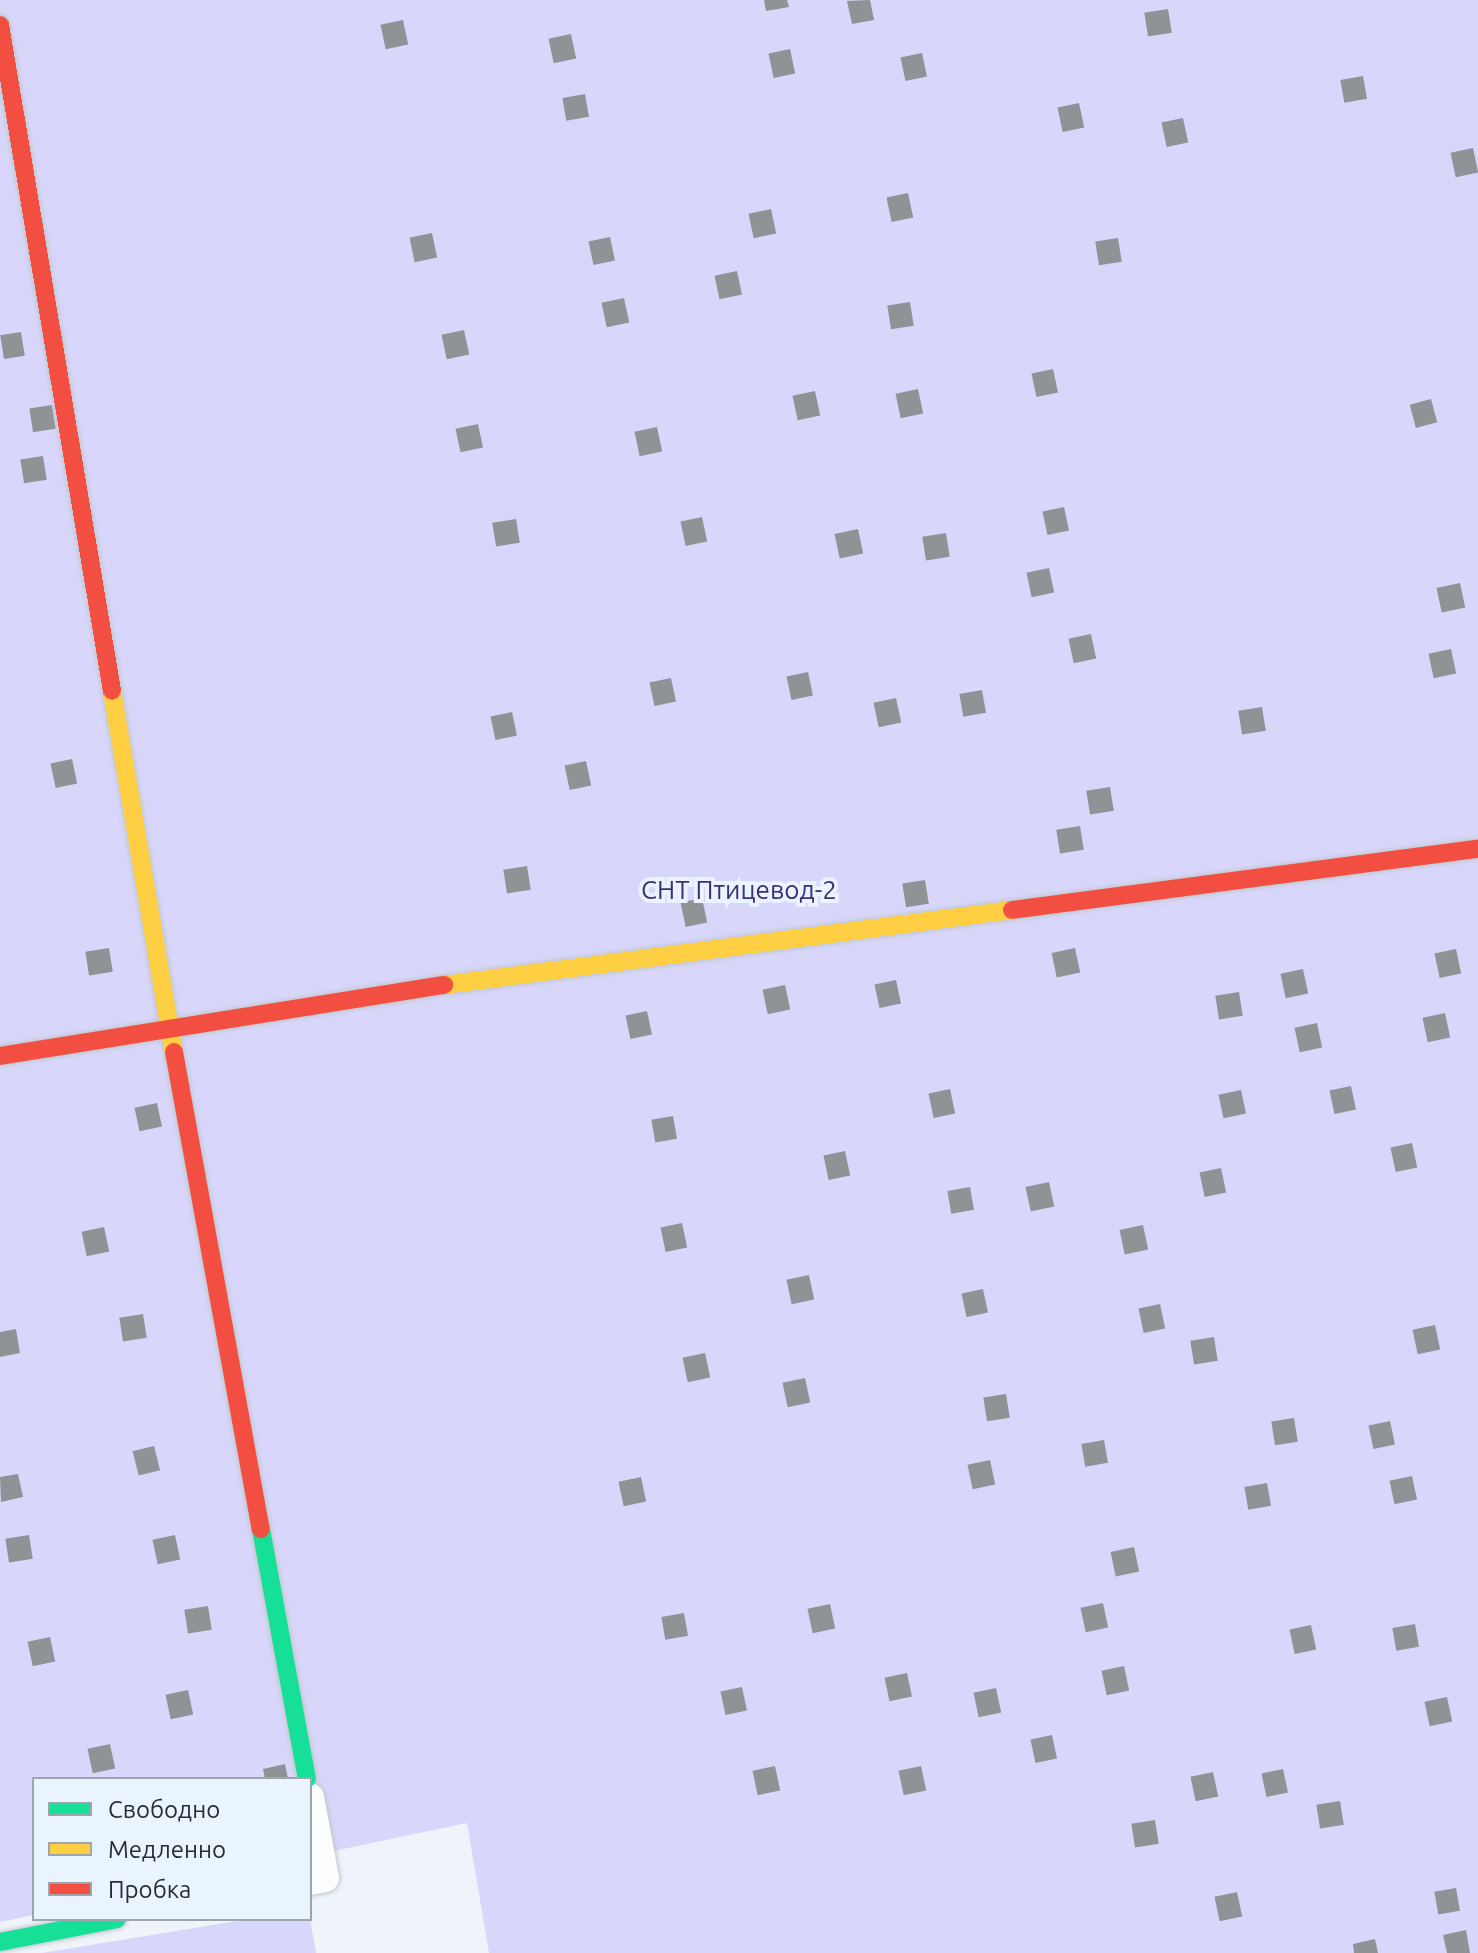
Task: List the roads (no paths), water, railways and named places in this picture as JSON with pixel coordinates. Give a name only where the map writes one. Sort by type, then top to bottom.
[{"type":"street","points":[[0,25],[169,1026],[307,1777]]},
{"type":"street","points":[[0,1056],[169,1026],[489,978],[1478,849]]},
{"type":"street","points":[[312,1808],[325,1878],[312,1881]]},
{"type":"street","points":[[0,1942],[107,1921]]},
{"type":"park label","name":"СНТ Птицевод-2","points":[[739,890]]}]
